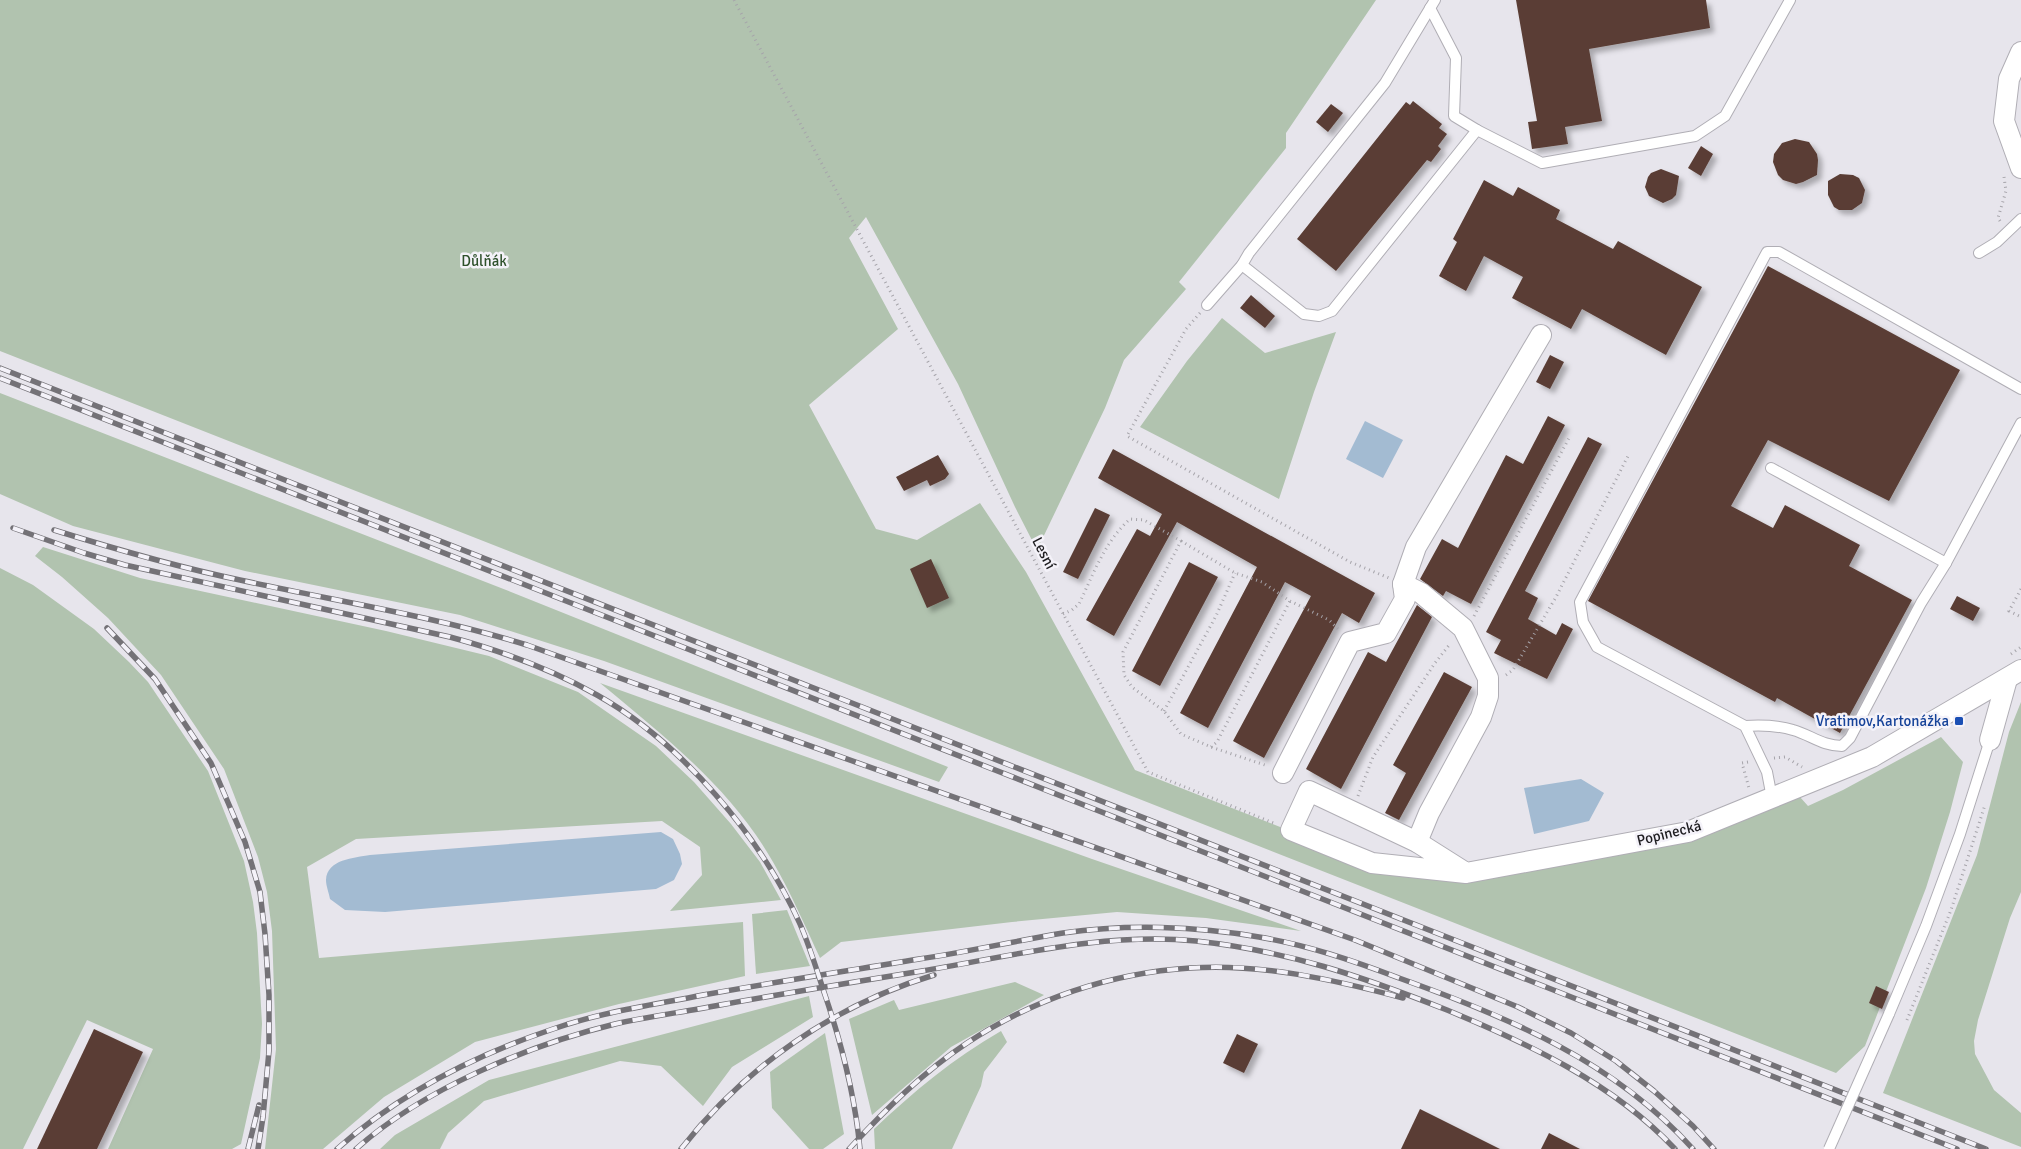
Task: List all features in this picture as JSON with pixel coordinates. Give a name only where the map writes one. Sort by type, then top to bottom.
[{"type":"street","points":[[2019,155],[2004,121],[2009,79],[2021,52]]},
{"type":"street","points":[[1284,773],[1350,642],[1386,633],[1405,599],[1403,584],[1416,547],[1541,335]]},
{"type":"street","points":[[1403,584],[1421,593],[1463,628],[1488,678],[1488,696],[1481,717],[1430,813],[1417,842]]},
{"type":"street","points":[[1990,740],[2014,674]]},
{"type":"street","name":"Popinecká","points":[[1291,830],[1372,863],[1466,873],[1688,832],[1872,757],[2014,674]]},
{"type":"street","points":[[1291,830],[1309,791],[1417,842],[1466,873]]},
{"type":"lane","points":[[1433,4],[1456,58],[1454,116],[1477,130],[1542,163],[1695,136],[1725,116],[1790,0]]},
{"type":"lane","points":[[1207,305],[1242,265],[1249,252],[1385,83],[1433,4]]},
{"type":"lane","points":[[1242,265],[1304,314],[1318,316],[1332,311],[1477,130]]},
{"type":"lane","points":[[1979,253],[1997,242],[2021,218]]},
{"type":"lane","points":[[2021,389],[1779,252],[1767,252],[1580,602],[1583,622],[1597,647],[1745,726],[1772,725],[1794,730],[1829,746],[1842,746],[1850,738],[1921,603],[1946,563],[2021,424]]},
{"type":"lane","points":[[1771,468],[1946,563]]},
{"type":"lane","points":[[1745,726],[1767,772],[1772,798]]},
{"type":"lane","points":[[1829,1149],[1890,1014],[1926,926],[1960,834],[1990,740]]},
{"type":"path","name":"Lesní","points":[[734,0],[1148,772],[1291,830]]},
{"type":"path","points":[[1207,305],[1186,329],[1127,436],[1350,562],[1403,584]]},
{"type":"path","points":[[1488,687],[1513,670],[1556,597],[1629,454]]},
{"type":"path","points":[[1064,614],[1079,604],[1108,545],[1119,529],[1130,519],[1144,520],[1235,573],[1262,582],[1290,601],[1329,620],[1350,642]]},
{"type":"path","points":[[1181,541],[1123,652],[1124,675],[1132,687],[1164,711],[1181,734],[1211,747],[1284,773]]},
{"type":"path","points":[[1164,711],[1216,616],[1235,573]]},
{"type":"path","points":[[2021,589],[2010,611],[2021,617]]},
{"type":"path","points":[[1211,747],[1217,742],[1290,601]]},
{"type":"green space","name":"Důlňák","points":[[0,0],[1376,0],[1286,133],[1286,148],[1179,282],[1186,289],[1124,360],[1105,408],[1037,550],[958,384],[866,217],[849,238],[898,329],[809,405],[876,529],[917,540],[980,503],[1026,572],[1135,770],[1372,863],[1466,873],[1800,797],[1808,806],[1843,790],[1941,737],[1963,762],[1950,812],[1926,888],[1865,1046],[1836,1073],[0,351]]},
{"type":"green space","points":[[1222,318],[1265,353],[1336,332],[1279,499],[1140,427],[1187,361]]},
{"type":"green space","points":[[0,393],[511,592],[948,767],[939,782],[604,661],[460,615],[245,571],[73,526],[0,494]]},
{"type":"green space","points":[[43,547],[140,578],[386,631],[489,656],[578,692],[656,746],[694,782],[731,824],[760,862],[781,900],[670,911],[702,875],[700,847],[662,821],[356,839],[307,867],[319,958],[743,922],[745,976],[619,1004],[475,1042],[384,1097],[323,1149],[265,1149],[276,1049],[272,931],[267,892],[258,857],[224,769],[161,675],[108,618],[35,556]]},
{"type":"green space","points":[[0,568],[33,585],[94,629],[148,682],[208,771],[244,861],[253,902],[257,933],[262,1024],[260,1058],[241,1144],[232,1149],[108,1149],[153,1049],[87,1020],[23,1149],[0,1149]]},
{"type":"green space","points":[[600,683],[1092,859],[1301,931],[1206,918],[1117,912],[841,942],[820,958],[780,874],[756,835],[737,810],[717,787],[672,743]]},
{"type":"green space","points":[[2021,702],[2021,892],[2010,918],[1978,1020],[1974,1041],[1975,1054],[1994,1090],[2021,1113],[2021,1147],[1883,1093],[1977,855],[2009,732]]},
{"type":"green space","points":[[787,910],[810,966],[756,974],[752,914]]},
{"type":"green space","points":[[1015,982],[1044,995],[951,1047],[872,1115],[849,1019],[894,1000],[899,1010]]},
{"type":"green space","points":[[809,996],[813,1017],[732,1067],[703,1106],[661,1066],[620,1061],[484,1101],[448,1133],[440,1149],[380,1149],[395,1135],[489,1080]]},
{"type":"green space","points":[[1001,1031],[1007,1042],[984,1072],[981,1086],[952,1149],[875,1149],[874,1129],[934,1076],[967,1052]]},
{"type":"green space","points":[[825,1033],[844,1134],[823,1149],[809,1149],[772,1108],[770,1072]]},
{"type":"water","points":[[1365,421],[1403,440],[1383,478],[1346,459]]},
{"type":"water","points":[[1581,779],[1604,793],[1589,821],[1534,834],[1524,788]]},
{"type":"water","points":[[661,832],[673,839],[680,854],[682,864],[674,880],[656,889],[385,912],[345,910],[330,899],[326,885],[328,873],[336,864],[349,859],[370,855]]},
{"type":"building","points":[[1516,0],[1706,0],[1710,28],[1589,49],[1602,121],[1565,127],[1568,144],[1532,149],[1528,122],[1537,121]]},
{"type":"building","points":[[1413,101],[1442,124],[1439,128],[1447,134],[1438,146],[1441,149],[1431,162],[1427,160],[1336,271],[1297,239],[1406,102],[1410,105]]},
{"type":"building","points":[[1331,104],[1343,113],[1328,132],[1316,122]]},
{"type":"building","points":[[1795,139],[1809,142],[1817,154],[1818,160],[1817,175],[1796,184],[1783,180],[1778,175],[1773,162],[1774,154],[1782,143]]},
{"type":"building","points":[[1701,146],[1713,154],[1701,176],[1688,168]]},
{"type":"building","points":[[1661,169],[1679,176],[1676,195],[1663,203],[1649,196],[1645,187],[1651,173]]},
{"type":"building","points":[[1840,174],[1853,175],[1859,178],[1865,190],[1862,203],[1852,210],[1839,210],[1834,207],[1828,195],[1828,181]]},
{"type":"building","points":[[1484,180],[1513,196],[1518,187],[1560,210],[1556,219],[1613,249],[1618,241],[1702,287],[1666,355],[1582,309],[1571,329],[1512,298],[1523,277],[1484,256],[1466,291],[1439,276],[1457,242],[1453,239]]},
{"type":"building","points":[[1768,266],[1960,370],[1889,501],[1768,440],[1731,506],[1773,528],[1785,505],[1860,545],[1849,566],[1912,600],[1840,733],[1777,698],[1775,702],[1588,601]]},
{"type":"building","points":[[1251,295],[1275,316],[1265,328],[1240,308]]},
{"type":"building","points":[[1550,355],[1564,362],[1550,389],[1536,382]]},
{"type":"building","points":[[1548,416],[1565,425],[1471,604],[1446,591],[1443,596],[1420,579],[1442,539],[1458,548],[1506,455],[1523,464]]},
{"type":"building","points":[[1588,437],[1602,444],[1525,591],[1538,598],[1528,619],[1556,635],[1562,623],[1573,629],[1547,679],[1494,653],[1501,640],[1486,632]]},
{"type":"building","points":[[1113,449],[1375,593],[1359,623],[1342,613],[1264,758],[1233,741],[1311,596],[1285,582],[1208,728],[1180,713],[1257,567],[1177,522],[1114,636],[1086,620],[1137,529],[1150,536],[1162,514],[1098,478]]},
{"type":"building","points":[[938,455],[949,474],[945,479],[930,486],[927,480],[904,491],[896,477]]},
{"type":"building","points":[[1095,508],[1110,515],[1078,579],[1063,572]]},
{"type":"building","points":[[931,559],[949,598],[927,608],[910,569]]},
{"type":"building","points":[[1189,562],[1218,577],[1160,686],[1132,671]]},
{"type":"building","points":[[1957,596],[1980,608],[1973,621],[1950,609]]},
{"type":"building","points":[[1417,605],[1432,617],[1341,789],[1306,769],[1368,652],[1386,662]]},
{"type":"building","points":[[1444,672],[1472,687],[1399,820],[1385,813],[1406,773],[1393,765]]},
{"type":"building","points":[[1876,986],[1889,992],[1882,1009],[1869,1003]]},
{"type":"building","points":[[94,1029],[143,1052],[97,1149],[37,1149]]},
{"type":"building","points":[[1237,1034],[1258,1044],[1244,1073],[1223,1063]]},
{"type":"building","points":[[1420,1109],[1500,1149],[1401,1149]]},
{"type":"building","points":[[1549,1133],[1580,1149],[1541,1149]]},
{"type":"railway","points":[[0,368],[1986,1149]]},
{"type":"railway","points":[[0,378],[1957,1149]]},
{"type":"railway","points":[[13,528],[125,565],[469,642],[562,677],[597,695],[628,715],[659,738],[715,794],[764,858],[784,891],[807,941],[837,1033],[851,1090],[860,1149]]},
{"type":"railway","points":[[54,530],[123,551],[193,569],[420,617],[527,645],[1355,940],[1518,1007],[1571,1033],[1616,1061],[1654,1091],[1693,1126],[1714,1149]]},
{"type":"railway","points":[[107,628],[155,679],[211,763],[245,842],[260,892],[269,995],[269,1051],[258,1149]]},
{"type":"railway","points":[[337,1149],[386,1111],[439,1078],[495,1051],[571,1023],[627,1009],[703,995],[1063,933],[1136,927],[1211,930],[1295,944],[1330,954],[1440,993],[1519,1026],[1557,1045],[1594,1067],[1629,1091],[1662,1118],[1693,1149]]},
{"type":"railway","points":[[356,1149],[383,1127],[413,1107],[478,1072],[548,1044],[615,1024],[1058,947],[1127,940],[1162,939],[1230,945],[1293,958],[1384,986],[1447,1010],[1539,1052],[1597,1085],[1651,1125],[1675,1149]]},
{"type":"railway","points":[[849,1149],[905,1092],[935,1066],[967,1043],[1019,1013],[1046,1001],[1102,982],[1160,971],[1190,968],[1244,968],[1298,974],[1403,998]]},
{"type":"railway","points":[[681,1149],[733,1091],[794,1042],[861,1003],[934,975]]},
{"type":"railway","points":[[248,1149],[259,1105]]},
{"type":"place","name":"Vratimov,Kartonážka","points":[[1959,721]]}]
